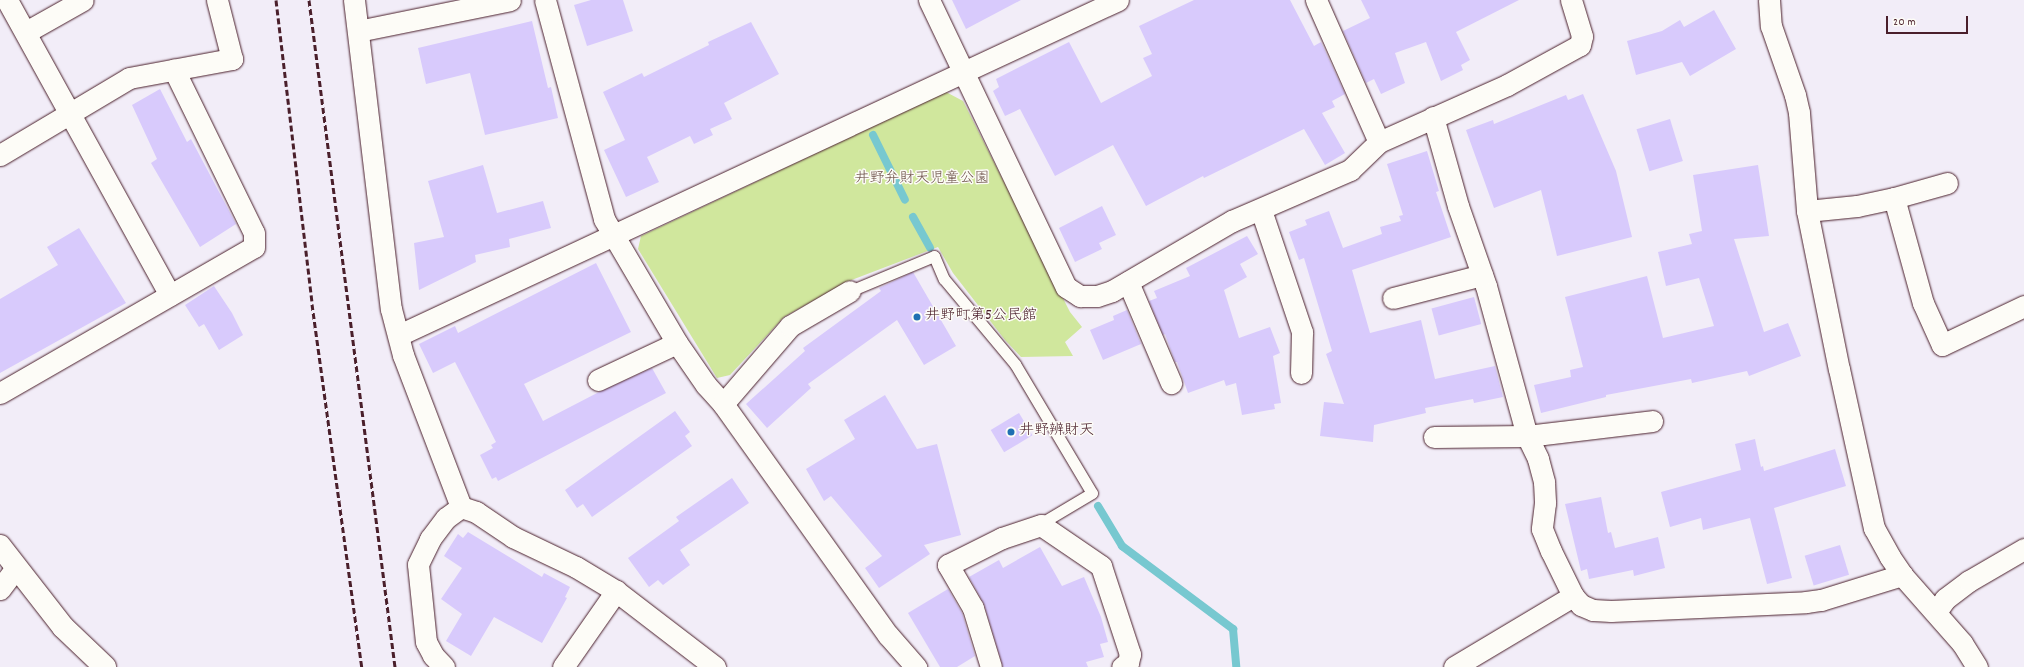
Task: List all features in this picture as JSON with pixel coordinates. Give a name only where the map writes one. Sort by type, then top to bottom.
[{"type":"street","points":[[7,0],[170,295]]},
{"type":"street","points":[[26,32],[84,0]]},
{"type":"street","points":[[0,155],[129,78],[232,59],[217,0]]},
{"type":"street","points":[[354,0],[391,309],[403,354],[461,508]]},
{"type":"street","points":[[358,31],[510,0]]},
{"type":"street","points":[[545,0],[604,219],[677,343],[706,385],[723,404],[888,635],[916,667]]},
{"type":"street","points":[[930,0],[1066,287],[1080,296],[1097,296],[1128,282],[1232,221],[1261,210],[1350,170],[1379,142],[1507,85],[1580,45],[1582,36],[1571,0]]},
{"type":"street","points":[[399,335],[1118,0]]},
{"type":"street","points":[[1316,0],[1379,142]]},
{"type":"street","points":[[1769,0],[1771,26],[1795,95],[1799,113],[1807,211],[1839,370],[1874,528],[1902,575],[1962,642],[1977,667]]},
{"type":"street","points":[[0,393],[254,247],[254,233],[174,70]]},
{"type":"street","points":[[1433,117],[1458,206],[1482,275],[1527,436],[1538,459],[1544,482],[1545,503],[1542,529],[1551,551],[1574,596],[1581,605],[1593,610],[1611,611],[1806,602],[1821,600],[1902,575]]},
{"type":"street","points":[[1807,211],[1857,206],[1894,198],[1947,183]]},
{"type":"street","points":[[1894,198],[1923,303],[1942,345],[2024,306]]},
{"type":"street","points":[[1261,210],[1302,332],[1301,373]]},
{"type":"street","points":[[1393,298],[1482,275]]},
{"type":"street","points":[[1128,282],[1171,383]]},
{"type":"street","points":[[723,404],[790,326],[850,291]]},
{"type":"street","points":[[598,380],[677,343]]},
{"type":"street","points":[[1434,437],[1527,436],[1652,420]]},
{"type":"street","points":[[444,667],[433,654],[426,642],[418,564],[430,539],[446,518],[461,508],[476,512],[513,537],[576,567],[616,591],[715,667]]},
{"type":"street","points":[[991,667],[973,608],[948,565],[1002,538],[1038,525],[1041,525],[1101,566],[1130,654],[1128,663],[1122,667]]},
{"type":"street","points":[[0,546],[63,627],[106,667]]},
{"type":"street","points":[[1936,612],[1945,599],[1969,581],[2024,549]]},
{"type":"street","points":[[0,589],[16,568]]},
{"type":"street","points":[[563,667],[616,591]]},
{"type":"street","points":[[1454,667],[1574,596]]},
{"type":"lane","points":[[850,291],[934,256],[944,279],[1015,364],[1092,493],[1038,525]]},
{"type":"green space","name":"井野弁財天児童公園","points":[[946,92],[963,101],[1070,312],[1082,327],[1065,342],[1073,356],[1021,357],[1005,340],[953,273],[938,247],[849,281],[784,317],[730,375],[717,378],[638,249],[641,236]]},
{"type":"building","points":[[591,0],[623,0],[633,31],[587,46],[574,5]]},
{"type":"building","points":[[952,0],[1021,0],[966,29]]},
{"type":"building","points":[[1194,0],[1290,0],[1314,46],[1321,42],[1345,94],[1332,101],[1335,107],[1322,113],[1345,153],[1325,165],[1304,129],[1204,178],[1203,176],[1146,206],[1113,145],[1055,176],[1020,109],[1005,116],[993,91],[999,87],[996,79],[1069,42],[1101,103],[1152,76],[1143,58],[1152,54],[1139,26]]},
{"type":"building","points":[[1361,0],[1519,0],[1456,32],[1470,60],[1461,65],[1463,70],[1441,81],[1426,42],[1395,53],[1405,83],[1381,94],[1374,79],[1366,83],[1343,31],[1370,18]]},
{"type":"building","points":[[1714,10],[1736,49],[1690,76],[1682,62],[1636,75],[1627,41],[1662,31],[1680,20],[1684,27]]},
{"type":"building","points":[[532,21],[548,88],[551,87],[558,118],[485,135],[470,73],[426,84],[418,48]]},
{"type":"building","points":[[751,22],[779,74],[724,103],[732,119],[710,129],[713,135],[694,144],[690,136],[647,157],[659,182],[626,197],[604,150],[625,140],[603,92],[642,73],[644,77],[709,45],[708,42]]},
{"type":"building","points":[[160,89],[187,142],[191,139],[236,224],[200,247],[151,163],[157,159],[132,105]]},
{"type":"building","points":[[1583,94],[1616,171],[1632,237],[1557,256],[1541,190],[1494,208],[1466,130],[1493,120],[1494,124],[1566,95],[1568,100]]},
{"type":"building","points":[[1670,119],[1683,161],[1649,171],[1637,129]]},
{"type":"building","points":[[1427,151],[1439,191],[1436,192],[1451,237],[1352,270],[1370,333],[1421,320],[1435,379],[1495,366],[1503,397],[1474,403],[1473,399],[1425,408],[1426,413],[1374,425],[1373,442],[1320,436],[1324,402],[1344,404],[1326,354],[1332,351],[1304,258],[1299,260],[1289,232],[1307,225],[1305,220],[1329,211],[1343,248],[1382,234],[1380,227],[1401,221],[1399,216],[1403,215],[1387,164]]},
{"type":"building","points":[[483,165],[497,213],[543,201],[551,228],[509,239],[510,247],[475,255],[476,262],[419,290],[414,243],[444,237],[428,181]]},
{"type":"building","points":[[1758,165],[1769,236],[1734,239],[1764,332],[1788,323],[1801,356],[1749,376],[1747,371],[1692,383],[1691,379],[1606,395],[1606,397],[1541,413],[1534,385],[1571,377],[1570,370],[1583,367],[1565,297],[1647,276],[1663,338],[1714,326],[1699,278],[1666,286],[1658,252],[1692,244],[1689,234],[1702,231],[1693,175]]},
{"type":"building","points":[[1102,206],[1116,235],[1099,243],[1102,249],[1075,262],[1059,228]]},
{"type":"building","points":[[79,228],[126,303],[0,373],[0,299],[58,265],[47,247]]},
{"type":"building","points":[[1247,236],[1258,254],[1240,264],[1247,277],[1224,290],[1239,338],[1270,327],[1280,353],[1273,356],[1281,403],[1274,404],[1275,409],[1242,415],[1236,383],[1226,386],[1224,380],[1188,393],[1177,362],[1175,362],[1165,334],[1163,335],[1149,301],[1157,298],[1154,291],[1190,276],[1186,268]]},
{"type":"building","points":[[596,263],[631,332],[524,384],[543,421],[599,392],[652,368],[666,393],[498,481],[496,477],[492,479],[480,455],[493,448],[491,445],[496,442],[455,362],[433,373],[419,344],[455,326],[458,333]]},
{"type":"building","points":[[913,272],[956,346],[924,365],[897,320],[808,384],[811,388],[767,428],[746,404],[805,351],[803,348],[881,291],[879,288]]},
{"type":"building","points":[[214,286],[232,313],[243,335],[219,350],[204,324],[199,327],[185,305]]},
{"type":"building","points":[[1474,297],[1481,324],[1439,335],[1431,308]]},
{"type":"building","points":[[1127,310],[1141,344],[1103,360],[1090,330],[1114,320],[1113,316]]},
{"type":"building","points":[[885,395],[917,449],[937,444],[961,535],[924,545],[930,554],[879,588],[865,568],[882,556],[831,496],[824,501],[806,469],[855,439],[844,420]]},
{"type":"building","points":[[675,411],[690,432],[685,436],[692,446],[592,517],[583,504],[577,508],[565,490]]},
{"type":"building","name":"井野辨財天","points":[[1019,413],[1032,435],[1004,452],[991,430]]},
{"type":"building","points":[[1755,439],[1761,467],[1763,466],[1764,471],[1835,449],[1846,486],[1774,508],[1792,578],[1767,584],[1750,518],[1703,530],[1701,518],[1670,527],[1661,492],[1741,470],[1735,444]]},
{"type":"building","points":[[732,478],[749,503],[680,550],[690,565],[663,585],[658,580],[649,587],[628,558],[679,521],[676,517]]},
{"type":"building","points":[[1601,497],[1608,533],[1611,532],[1615,548],[1658,537],[1665,568],[1634,576],[1633,570],[1589,579],[1587,569],[1581,571],[1565,504]]},
{"type":"building","points":[[468,532],[542,577],[544,573],[570,587],[565,597],[567,598],[542,643],[494,617],[471,656],[446,641],[462,614],[441,599],[462,568],[444,556],[458,534],[463,538]]},
{"type":"building","points":[[1840,545],[1849,575],[1814,585],[1805,556]]},
{"type":"building","points":[[1040,547],[1062,586],[1084,577],[1101,617],[1108,642],[1100,644],[1104,657],[1086,662],[1088,667],[1003,667],[984,604],[969,577],[999,560],[1003,568]]},
{"type":"building","points":[[948,589],[962,613],[975,656],[957,667],[940,667],[908,613]]},
{"type":"waterway","points":[[873,135],[905,200]]},
{"type":"waterway","points":[[913,217],[930,248]]},
{"type":"waterway","points":[[1098,506],[1122,546],[1233,629],[1236,667]]},
{"type":"railway","points":[[276,0],[312,304],[362,667]]},
{"type":"railway","points":[[309,0],[395,667]]},
{"type":"place","name":"井野町第5公民館","points":[[917,317]]},
{"type":"place","name":"井野辨財天","points":[[1011,432]]}]
